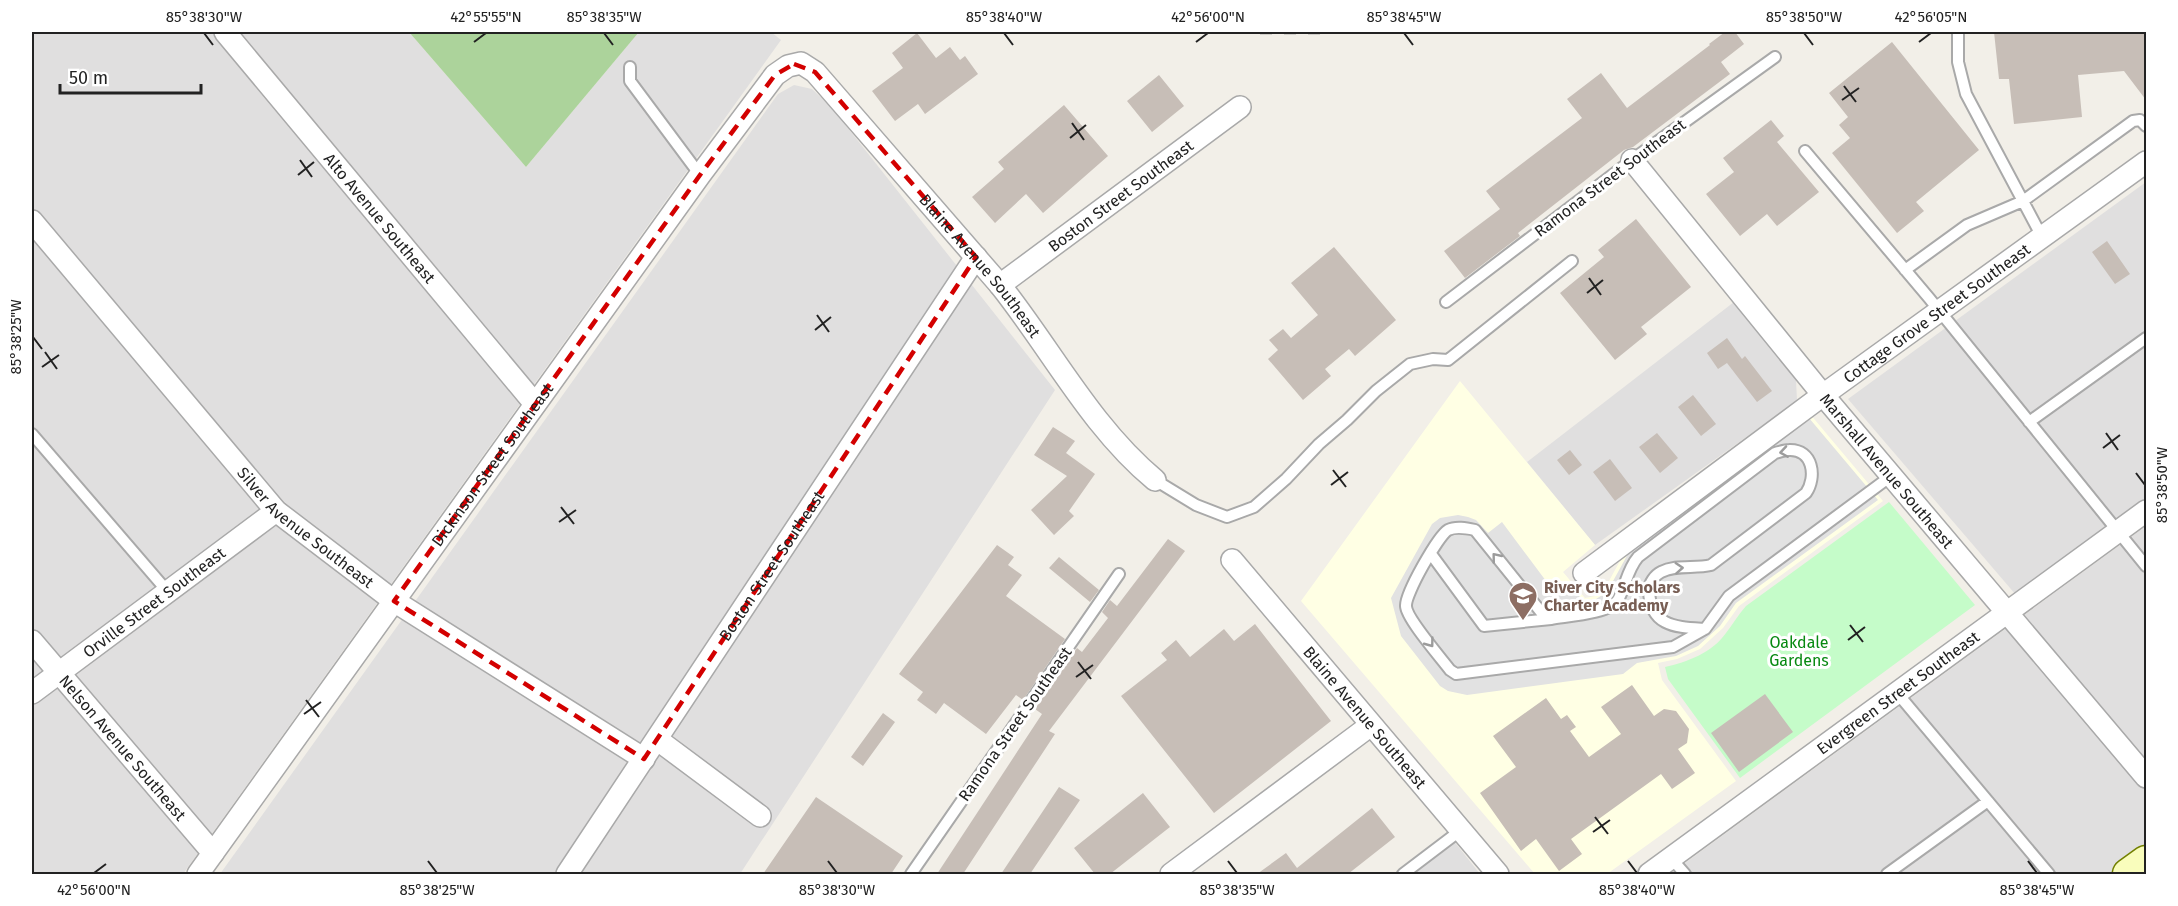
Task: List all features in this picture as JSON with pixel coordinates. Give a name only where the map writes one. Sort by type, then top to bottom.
[{"type":"street","name":"Alto Avenue Southeast","points":[[225,32],[535,404]]},
{"type":"street","name":"Blaine Avenue Southeast","points":[[794,64],[801,63],[815,72],[976,257],[1029,321],[1094,415],[1155,480]]},
{"type":"street","name":"Dickinson Street Southeast","points":[[198,874],[699,175],[775,75],[794,64]]},
{"type":"street","name":"Boston Street Southeast","points":[[1000,285],[1240,107]]},
{"type":"street","name":"Marshall Avenue Southeast","points":[[1632,160],[1823,395],[2146,777]]},
{"type":"street","name":"Cottage Grove Street Southeast","points":[[1584,573],[1823,395],[2146,162]]},
{"type":"street","name":"Silver Avenue Southeast","points":[[32,222],[276,511],[394,601],[644,759]]},
{"type":"street","name":"Boston Street Southeast","points":[[567,874],[658,740],[976,257]]},
{"type":"street","name":"Orville Street Southeast","points":[[32,693],[276,511]]},
{"type":"street","name":"Evergreen Street Southeast","points":[[1649,874],[1678,866],[1898,694],[2146,511]]},
{"type":"street","name":"Blaine Avenue Southeast","points":[[1232,560],[1498,874]]},
{"type":"street","name":"Nelson Avenue Southeast","points":[[32,641],[213,853]]},
{"type":"street","points":[[1171,874],[1371,725]]},
{"type":"street","points":[[658,740],[760,816]]},
{"type":"street","points":[[2128,874],[2146,861]]},
{"type":"lane","points":[[1958,32],[1958,62],[1966,94],[2042,237]]},
{"type":"lane","name":"Ramona Street Southeast","points":[[1446,302],[1632,160],[1775,57]]},
{"type":"lane","points":[[630,67],[630,81],[699,175]]},
{"type":"lane","points":[[1905,270],[1967,225],[2023,201],[2133,121],[2140,120],[2146,126]]},
{"type":"lane","points":[[1805,151],[1940,311],[2146,566]]},
{"type":"lane","points":[[1155,480],[1196,505],[1227,517],[1254,507],[1376,390],[1410,364],[1433,359],[1448,360],[1572,261]]},
{"type":"lane","points":[[2029,422],[2146,338]]},
{"type":"lane","points":[[32,434],[168,592]]},
{"type":"lane","points":[[1431,554],[1484,626],[1551,619],[1610,609],[1618,600],[1630,566],[1638,557],[1775,453],[1791,450],[1802,453],[1809,462],[1814,475],[1812,484],[1806,493],[1711,565],[1672,567],[1658,573],[1649,585],[1649,602],[1652,611],[1662,621],[1677,627],[1705,629]]},
{"type":"lane","points":[[1551,619],[1541,612],[1475,530],[1460,528],[1449,530],[1439,537],[1409,590],[1406,606],[1410,617],[1450,670],[1456,674],[1673,647],[1705,629],[1729,596],[1891,476]]},
{"type":"lane","name":"Ramona Street Southeast","points":[[910,874],[1119,574]]},
{"type":"lane","points":[[1898,694],[2049,874]]},
{"type":"lane","points":[[1887,874],[1988,801]]},
{"type":"lane","points":[[1403,874],[1461,830]]},
{"type":"highlighted area","points":[[794,64],[815,72],[976,257],[644,759],[394,601],[700,175],[775,75]]},
{"type":"shaded area","points":[[32,32],[409,32],[526,167],[639,32],[771,32],[781,40],[183,874],[32,874]]},
{"type":"shaded area","points":[[794,85],[812,89],[832,108],[1055,390],[740,874],[220,874],[778,94]]},
{"type":"shaded area","points":[[2146,182],[2146,501],[2016,595],[1848,399]]},
{"type":"shaded area","points":[[1734,302],[1796,380],[1797,401],[1595,545],[1527,462]]},
{"type":"shaded area","name":"River City Scholars Charter Academy","points":[[1460,381],[1595,545],[1563,572],[1585,598],[1595,596],[1604,590],[1626,550],[1810,414],[1883,501],[1739,606],[1723,628],[1700,649],[1677,659],[1658,663],[1662,680],[1736,781],[1607,874],[1535,874],[1301,601]]},
{"type":"shaded area","points":[[1809,418],[1878,500],[1736,603],[1720,626],[1698,646],[1676,656],[1637,663],[1623,674],[1467,695],[1448,691],[1440,686],[1401,636],[1391,598],[1432,524],[1440,518],[1458,515],[1468,517],[1476,520],[1488,533],[1502,522],[1552,589],[1572,589],[1584,601],[1596,599],[1607,592],[1629,552]]},
{"type":"shaded area","points":[[2146,526],[2146,874],[1670,874]]},
{"type":"shaded area","points":[[1453,840],[1480,874],[1406,874]]},
{"type":"green space","points":[[409,32],[639,32],[526,167]]},
{"type":"green space","name":"Oakdale Gardens","points":[[1889,502],[1975,605],[1740,778],[1668,679],[1665,667],[1690,659],[1714,646],[1746,606]]},
{"type":"building","points":[[1725,32],[1735,32],[1744,44],[1721,62],[1730,74],[1633,147],[1624,150],[1518,233],[1520,236],[1465,278],[1444,251],[1500,209],[1486,191],[1582,118],[1567,99],[1601,73],[1627,108]]},
{"type":"building","points":[[1994,32],[2146,32],[2146,100],[2124,71],[2078,75],[2082,117],[2014,124],[2009,79],[1999,79]]},
{"type":"building","points":[[917,33],[936,58],[950,47],[960,60],[965,56],[978,74],[925,114],[918,104],[895,121],[872,91],[903,68],[892,53]]},
{"type":"building","points":[[1892,42],[1979,150],[1916,202],[1924,211],[1897,233],[1832,153],[1850,138],[1839,125],[1848,117],[1829,93]]},
{"type":"building","points":[[1159,75],[1184,106],[1152,132],[1127,101]]},
{"type":"building","points":[[1064,105],[1108,156],[1043,213],[1026,194],[995,223],[972,197],[1004,169],[998,162]]},
{"type":"building","points":[[1771,120],[1784,136],[1777,142],[1819,192],[1777,226],[1767,214],[1740,236],[1706,194],[1734,172],[1723,158]]},
{"type":"building","points":[[1636,219],[1691,287],[1641,327],[1647,334],[1615,360],[1560,293],[1604,257],[1598,250]]},
{"type":"building","points":[[2107,241],[2130,274],[2115,284],[2092,252]]},
{"type":"building","points":[[1334,247],[1396,320],[1355,356],[1349,349],[1325,369],[1331,376],[1303,400],[1268,359],[1278,350],[1269,340],[1283,329],[1291,338],[1318,315],[1291,283]]},
{"type":"building","points":[[1727,338],[1742,359],[1745,356],[1772,391],[1757,402],[1727,363],[1718,369],[1707,353]]},
{"type":"building","points":[[1693,395],[1716,424],[1701,436],[1678,407]]},
{"type":"building","points":[[1053,427],[1075,441],[1066,453],[1095,474],[1069,511],[1074,516],[1054,535],[1031,510],[1067,476],[1034,455]]},
{"type":"building","points":[[1657,433],[1678,458],[1660,473],[1639,447]]},
{"type":"building","points":[[1570,450],[1582,465],[1569,475],[1557,460]]},
{"type":"building","points":[[1610,459],[1632,488],[1615,501],[1593,472]]},
{"type":"building","points":[[1168,539],[1185,551],[1049,731],[1055,734],[963,874],[937,874],[1042,714],[1035,709],[1077,648],[1082,652],[1108,618],[1102,612],[1110,600],[1117,606]]},
{"type":"building","points":[[997,545],[1014,557],[1008,565],[1022,575],[1006,596],[1065,639],[1023,700],[1016,695],[986,734],[944,703],[936,714],[917,700],[923,692],[899,674]]},
{"type":"building","points":[[1059,557],[1099,590],[1090,602],[1049,568]]},
{"type":"building","points":[[1255,624],[1331,721],[1214,813],[1121,696],[1167,660],[1161,653],[1176,640],[1190,657],[1224,629],[1234,641]]},
{"type":"building","points":[[1632,685],[1654,716],[1664,709],[1676,711],[1689,729],[1687,743],[1678,749],[1695,773],[1672,789],[1661,774],[1571,839],[1582,854],[1559,871],[1536,839],[1521,851],[1480,793],[1516,767],[1493,736],[1546,698],[1561,719],[1567,715],[1576,727],[1570,731],[1589,757],[1621,734],[1601,707]]},
{"type":"building","points":[[1765,694],[1793,732],[1739,772],[1711,733]]},
{"type":"building","points":[[883,713],[895,722],[863,766],[851,757]]},
{"type":"building","points":[[1059,787],[1080,800],[1030,874],[1001,874]]},
{"type":"building","points":[[1143,793],[1170,827],[1110,874],[1095,874],[1074,848]]},
{"type":"building","points":[[816,797],[903,856],[891,874],[763,874]]},
{"type":"building","points":[[1372,808],[1395,837],[1348,874],[1257,874],[1286,853],[1297,868]]},
{"type":"railway","points":[[1260,32],[1330,32]]},
{"type":"place","name":"River City Scholars Charter Academy","points":[[1523,622]]}]
